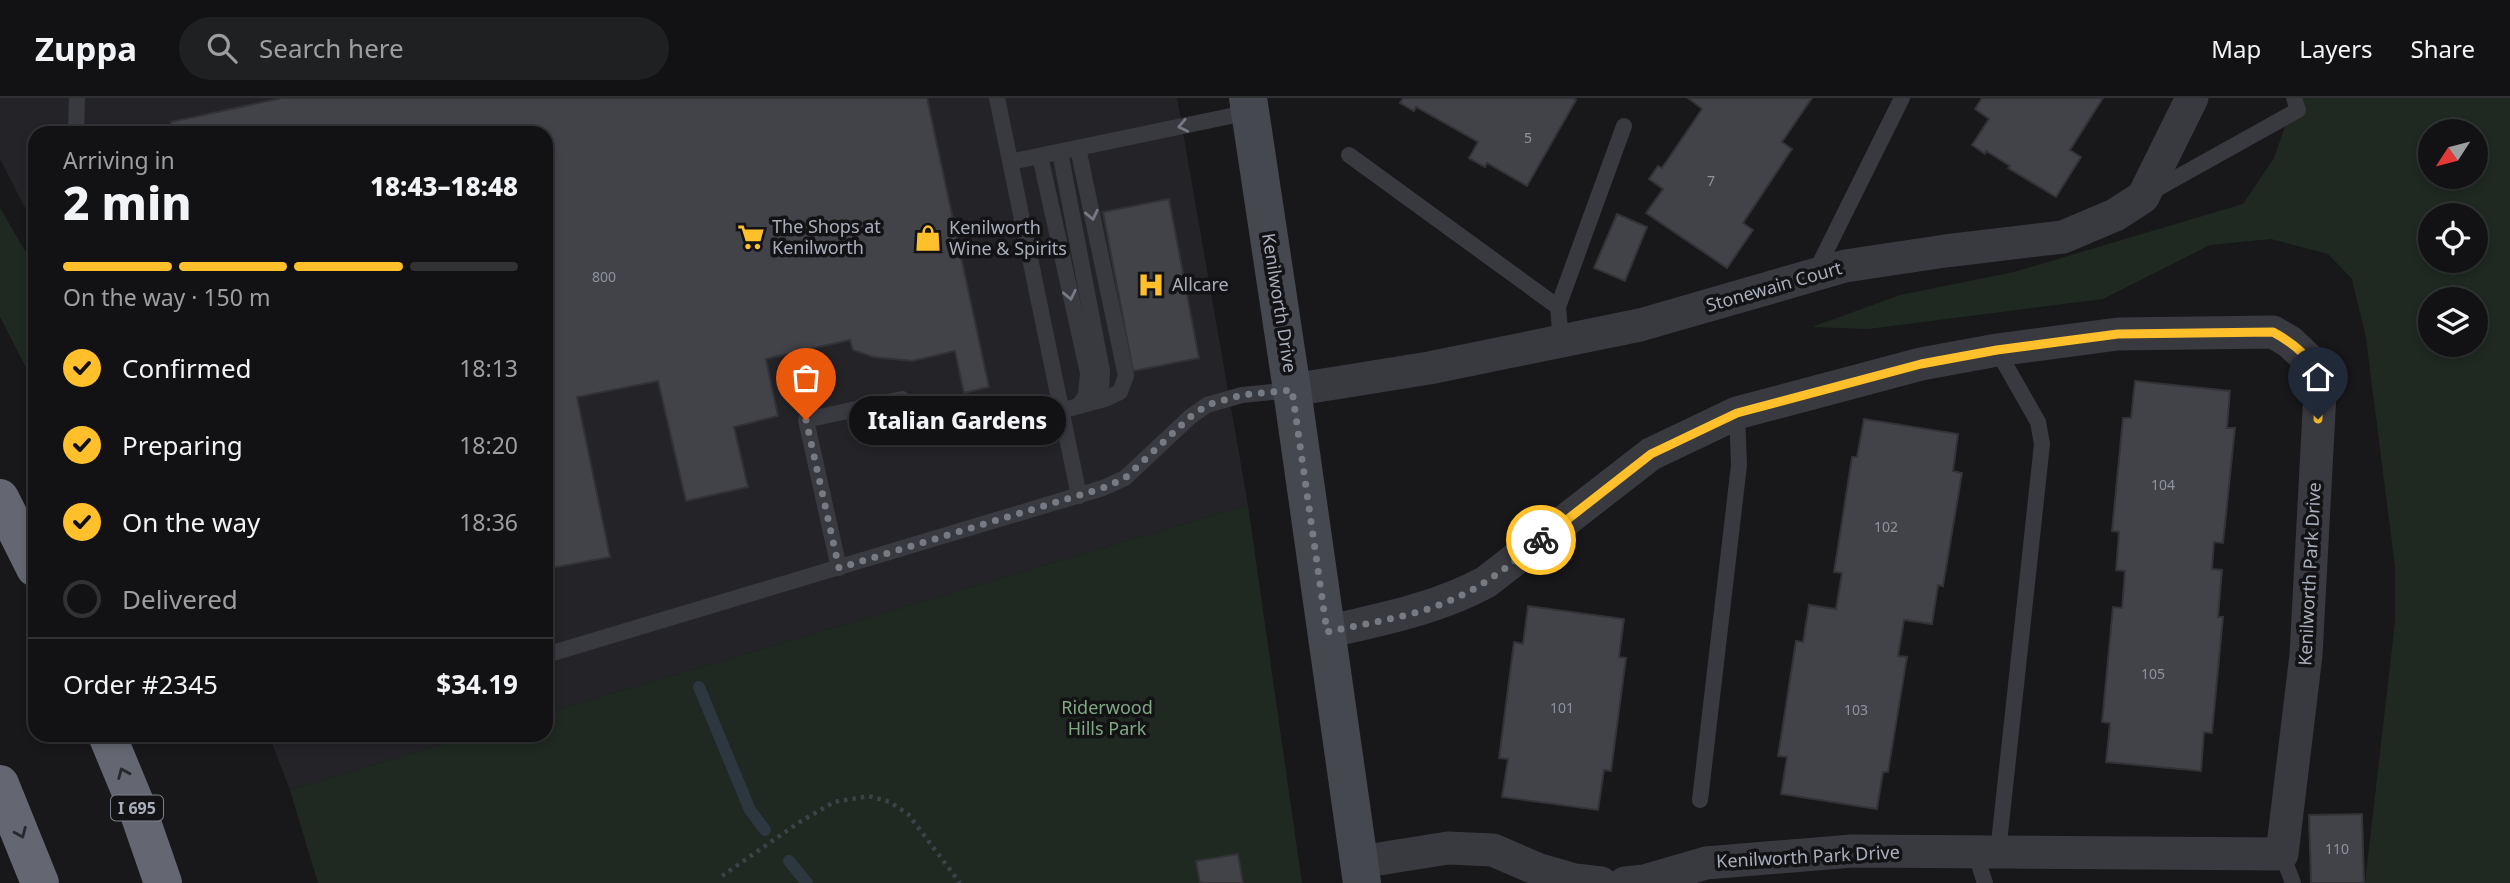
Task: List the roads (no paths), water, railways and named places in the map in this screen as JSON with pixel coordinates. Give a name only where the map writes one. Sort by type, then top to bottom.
[{"type":"highway","points":[[0,498],[28,554]]},
{"type":"highway","name":"I 695","points":[[110,742],[163,883]]},
{"type":"highway","points":[[0,784],[40,883]]},
{"type":"street","points":[[2143,197],[2192,98]]},
{"type":"street","name":"Kenilworth Drive","points":[[1249,105],[1361,873]]},
{"type":"street","name":"Stonewain Court","points":[[1292,390],[1429,368],[1640,325],[1845,266],[2063,237],[2115,215],[2143,197]]},
{"type":"street","name":"Kenilworth Park Drive","points":[[1327,632],[1422,610],[1459,597],[1508,566],[1651,454],[1737,413],[1921,364],[1997,350],[2118,334],[2273,332],[2290,342],[2312,363],[2320,393],[2306,654],[2288,868],[1987,852],[1852,851],[1719,862],[1625,883]]},
{"type":"street","points":[[1361,873],[1448,848],[1493,850],[1550,873],[1574,880],[1601,883]]},
{"type":"lane","points":[[76,126],[77,98]]},
{"type":"lane","points":[[997,98],[1079,496]]},
{"type":"lane","points":[[1814,275],[1902,98]]},
{"type":"lane","points":[[2143,197],[2298,110],[2294,98]]},
{"type":"lane","points":[[1010,162],[1078,149],[1249,105]]},
{"type":"lane","points":[[1560,341],[1558,307],[1624,126]]},
{"type":"lane","points":[[1060,411],[1120,392],[1126,376],[1078,149]]},
{"type":"lane","points":[[1060,152],[1102,371],[1101,393],[1096,401]]},
{"type":"lane","points":[[1349,155],[1558,307]]},
{"type":"lane","points":[[1040,156],[1088,373],[1086,395],[1079,406]]},
{"type":"lane","points":[[1985,883],[2042,444],[2038,422],[1997,350]]},
{"type":"lane","points":[[553,653],[1079,496],[1125,478],[1190,417],[1207,405],[1242,395],[1292,390]]},
{"type":"lane","points":[[839,568],[806,420],[902,399]]},
{"type":"lane","points":[[1700,800],[1739,465],[1737,413]]},
{"type":"waterway","points":[[699,687],[750,810],[765,830]]},
{"type":"waterway","points":[[789,861],[807,883]]},
{"type":"place","name":"The Shops at Kenilworth","points":[[751,237]]},
{"type":"place","name":"Kenilworth Wine & Spirits","points":[[928,238]]},
{"type":"place","name":"Allcare","points":[[1151,285]]},
{"type":"place","name":"Italian Gardens","points":[[806,420]]},
{"type":"park label","name":"Riderwood Hills Park","points":[[1107,718]]}]
